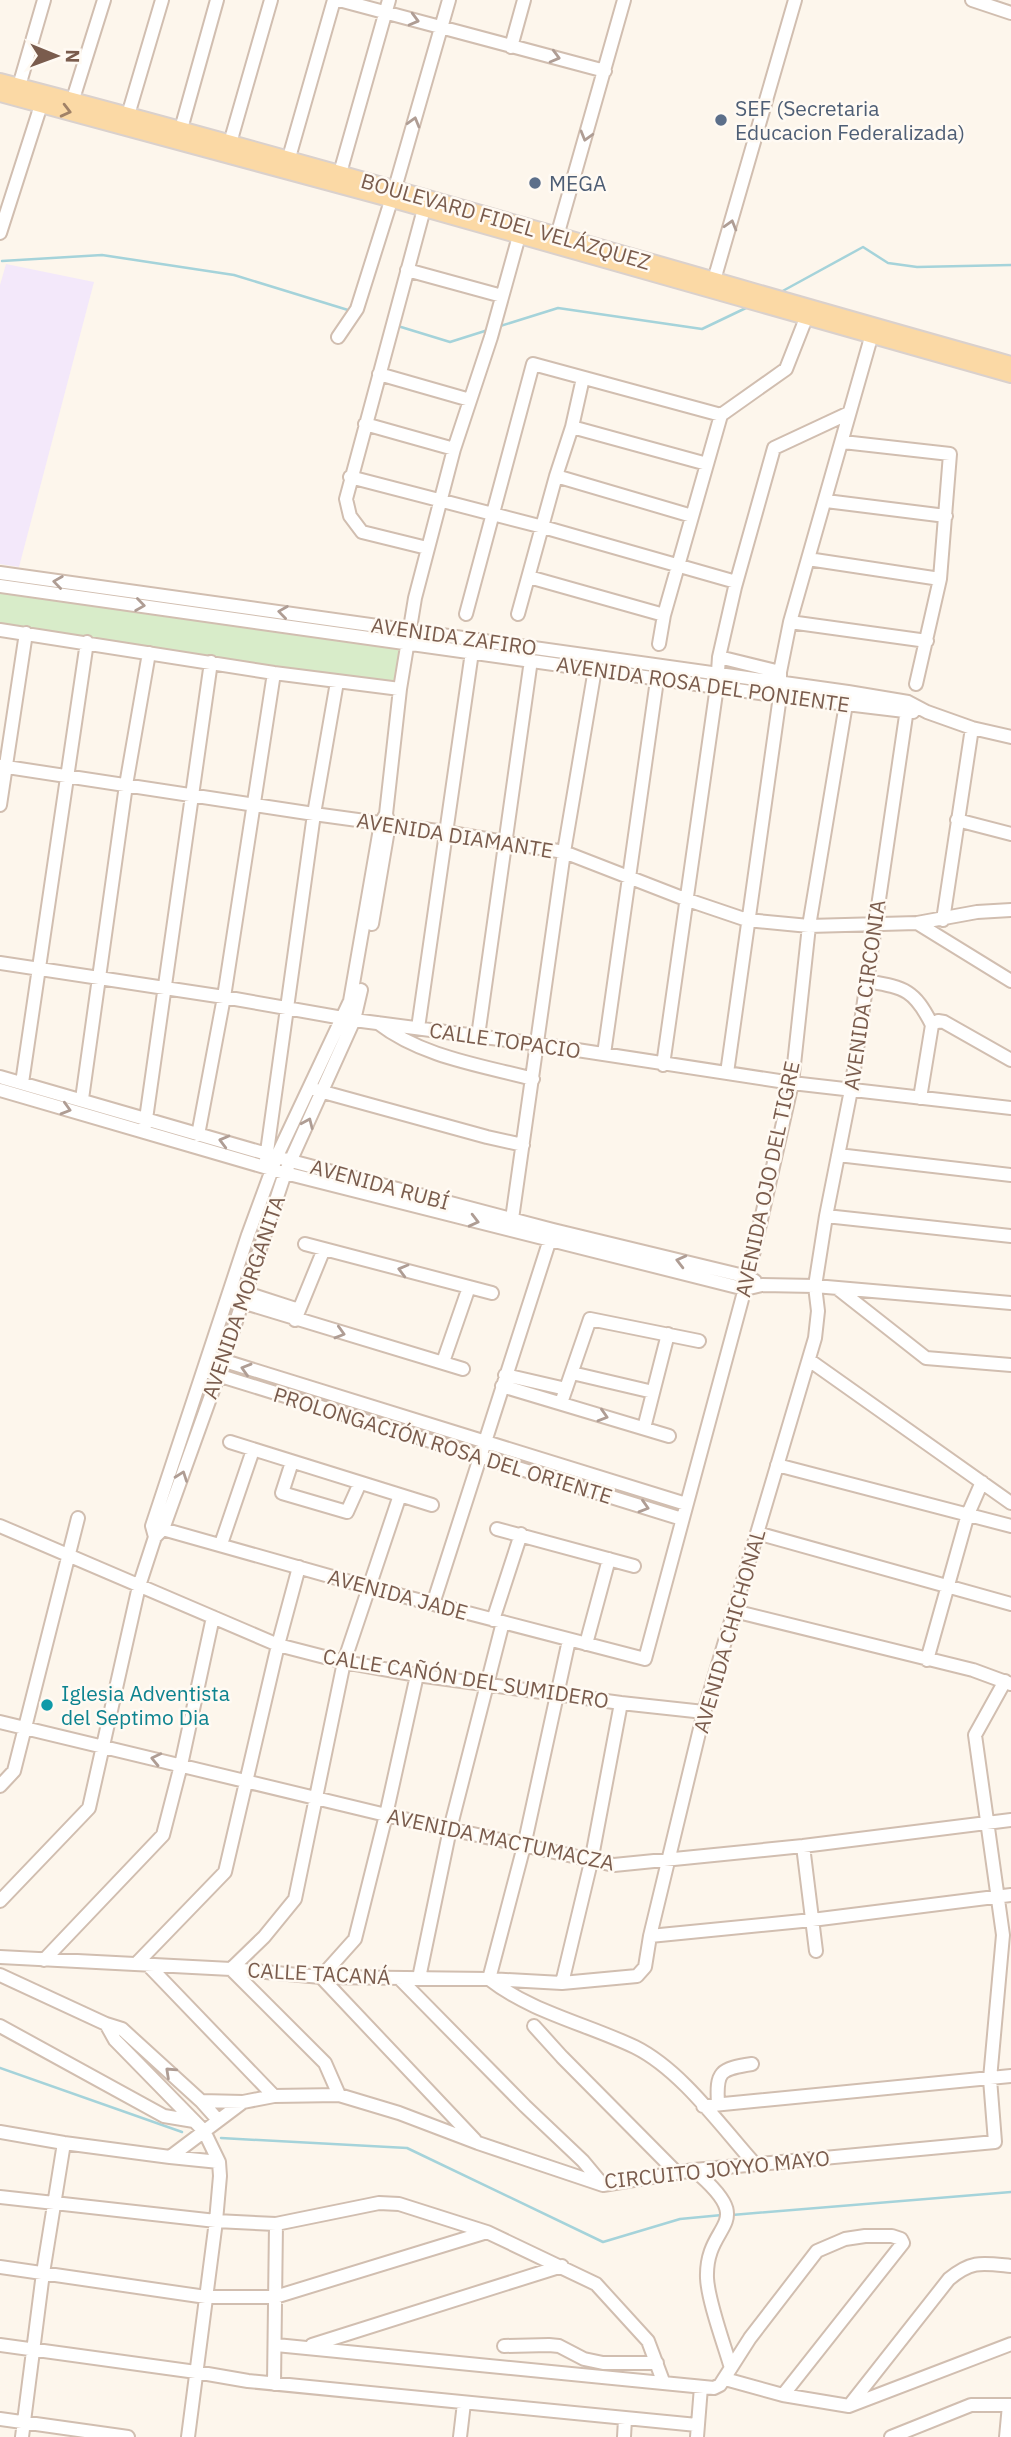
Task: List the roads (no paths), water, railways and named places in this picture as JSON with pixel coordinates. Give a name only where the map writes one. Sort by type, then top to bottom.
[{"type":"main road","name":"BOULEVARD FIDEL VELÁZQUEZ","points":[[0,81],[230,142],[391,198],[556,241],[873,331],[1011,364]]},
{"type":"main road","name":"BOULEVARD FIDEL VELÁZQUEZ","points":[[0,94],[287,164],[340,173],[423,212],[518,239],[556,241]]},
{"type":"main road","name":"BOULEVARD FIDEL VELÁZQUEZ","points":[[873,331],[1011,375]]},
{"type":"street","points":[[19,86],[44,0]]},
{"type":"street","points":[[72,99],[104,0]]},
{"type":"street","points":[[128,114],[162,0]]},
{"type":"street","points":[[181,129],[217,0]]},
{"type":"street","points":[[230,142],[271,0]]},
{"type":"street","points":[[287,164],[336,0],[387,6],[441,28],[605,71]]},
{"type":"street","points":[[338,337],[357,309],[449,0]]},
{"type":"street","points":[[511,47],[524,0]]},
{"type":"street","points":[[556,241],[624,0]]},
{"type":"street","points":[[713,286],[795,0]]},
{"type":"street","points":[[972,0],[1011,13]]},
{"type":"street","points":[[340,173],[387,6]]},
{"type":"street","points":[[0,233],[41,106]]},
{"type":"street","points":[[423,212],[346,499],[350,516],[362,531],[427,548]]},
{"type":"street","points":[[272,1154],[349,1019],[350,1001],[385,820],[400,689],[415,598],[454,449],[491,337],[518,239]]},
{"type":"street","points":[[407,270],[502,296]]},
{"type":"street","points":[[659,644],[677,566],[721,415],[786,369],[801,311]]},
{"type":"street","points":[[727,1073],[790,622],[873,331]]},
{"type":"street","points":[[466,614],[533,364],[652,394],[721,415]]},
{"type":"street","points":[[379,374],[470,400]]},
{"type":"street","points":[[518,614],[572,427],[583,378]]},
{"type":"street","points":[[663,1065],[719,657],[736,582],[774,448],[849,413]]},
{"type":"street","points":[[365,424],[454,449]]},
{"type":"street","points":[[572,427],[707,464]]},
{"type":"street","points":[[843,442],[950,454],[940,579],[916,684]]},
{"type":"street","points":[[556,476],[692,516]]},
{"type":"street","points":[[351,477],[543,527],[736,582]]},
{"type":"street","points":[[826,501],[946,516]]},
{"type":"street","points":[[808,559],[940,579]]},
{"type":"street","name":"AVENIDA ZAFIRO","points":[[0,573],[174,604],[717,680],[780,683],[848,698],[908,707],[972,728],[1011,737]]},
{"type":"street","points":[[529,577],[664,615]]},
{"type":"street","points":[[0,586],[174,604]]},
{"type":"street","points":[[790,622],[927,642]]},
{"type":"street","points":[[0,630],[274,673],[400,689]]},
{"type":"street","points":[[0,805],[3,766],[26,633]]},
{"type":"street","name":"AVENIDA ROSA DEL PONIENTE","points":[[408,636],[472,652],[595,669],[658,672]]},
{"type":"street","points":[[22,1083],[87,642]]},
{"type":"street","points":[[418,1028],[472,652]]},
{"type":"street","points":[[82,1100],[126,786],[149,653]]},
{"type":"street","points":[[719,657],[780,683]]},
{"type":"street","points":[[478,1036],[531,660]]},
{"type":"street","points":[[145,1126],[211,662]]},
{"type":"street","points":[[512,1219],[564,852],[595,669]]},
{"type":"street","points":[[604,1054],[658,672]]},
{"type":"street","points":[[198,1135],[224,997],[274,673]]},
{"type":"street","points":[[274,1170],[272,1154],[288,1008],[314,814],[337,682]]},
{"type":"street","name":"AVENIDA OJO DEL TIGRE","points":[[645,1659],[746,1283],[792,1083],[809,926],[848,698]]},
{"type":"street","name":"AVENIDA CIRCONIA","points":[[815,1286],[851,1090],[908,707]]},
{"type":"street","points":[[943,920],[972,728]]},
{"type":"street","name":"AVENIDA DIAMANTE","points":[[3,766],[314,814],[385,820],[564,852],[747,920],[809,926],[917,923],[977,912],[1011,910]]},
{"type":"street","points":[[957,820],[1011,834]]},
{"type":"street","points":[[917,923],[1011,981]]},
{"type":"street","name":"CALLE TOPACIO","points":[[0,963],[349,1019],[538,1044],[663,1065],[1011,1108]]},
{"type":"street","points":[[867,981],[905,990],[921,1002],[932,1025],[920,1098]]},
{"type":"street","name":"AVENIDA MORGANITA","points":[[216,1359],[230,1293],[274,1170],[291,1160],[322,1091],[349,1019]]},
{"type":"street","points":[[932,1025],[937,1021],[944,1022],[1011,1060]]},
{"type":"street","points":[[377,1023],[421,1050],[533,1079]]},
{"type":"street","name":"AVENIDA RUBÍ","points":[[0,1077],[82,1100],[145,1126],[274,1170],[512,1219],[551,1235]]},
{"type":"street","points":[[309,1088],[523,1145]]},
{"type":"street","name":"AVENIDA RUBÍ","points":[[0,1090],[272,1154],[406,1198],[746,1283],[815,1286],[1011,1303]]},
{"type":"street","points":[[838,1155],[1011,1175]]},
{"type":"street","name":"AVENIDA MORGANITA","points":[[0,1902],[89,1808],[139,1586],[216,1359],[244,1298],[274,1170]]},
{"type":"street","points":[[826,1216],[1011,1236]]},
{"type":"street","points":[[433,1604],[551,1235]]},
{"type":"street","points":[[305,1244],[492,1293]]},
{"type":"street","points":[[297,1315],[324,1249]]},
{"type":"street","name":"AVENIDA CHICHONAL","points":[[637,1976],[645,1967],[704,1712],[809,1360],[818,1311],[815,1286]]},
{"type":"street","points":[[443,1362],[469,1287]]},
{"type":"street","points":[[837,1288],[926,1358],[1011,1364]]},
{"type":"street","points":[[230,1293],[463,1369]]},
{"type":"street","points":[[561,1403],[590,1319],[699,1341]]},
{"type":"street","points":[[644,1428],[668,1334]]},
{"type":"street","name":"PROLONGACIÓN ROSA DEL ORIENTE","points":[[216,1359],[686,1504]]},
{"type":"street","points":[[809,1360],[1011,1503]]},
{"type":"street","name":"PROLONGACIÓN ROSA DEL ORIENTE","points":[[211,1373],[682,1519]]},
{"type":"street","points":[[572,1373],[653,1392]]},
{"type":"street","points":[[504,1380],[566,1389]]},
{"type":"street","points":[[504,1380],[561,1403],[669,1436]]},
{"type":"street","points":[[347,1415],[351,1401]]},
{"type":"street","points":[[230,1442],[432,1505]]},
{"type":"street","points":[[221,1544],[253,1450]]},
{"type":"street","points":[[292,1462],[282,1493],[348,1512],[360,1482]]},
{"type":"street","points":[[777,1465],[1011,1526]]},
{"type":"street","points":[[927,1660],[968,1514],[982,1482]]},
{"type":"street","points":[[340,2095],[325,2063],[231,1969],[264,1937],[295,1899],[344,1662],[400,1495]]},
{"type":"street","points":[[0,1786],[14,1771],[78,1518]]},
{"type":"street","name":"CALLE CAÑÓN DEL SUMIDERO","points":[[1,1529],[278,1644],[344,1662],[557,1695],[704,1712]]},
{"type":"street","points":[[498,1529],[634,1566]]},
{"type":"street","name":"AVENIDA JADE","points":[[156,1531],[221,1544],[368,1587],[645,1659]]},
{"type":"street","points":[[757,1533],[1011,1604]]},
{"type":"street","points":[[419,1978],[450,1829],[521,1534]]},
{"type":"street","points":[[586,1644],[609,1559]]},
{"type":"street","points":[[274,2096],[142,1964],[225,1872],[278,1644],[299,1567]]},
{"type":"street","points":[[734,1611],[973,1670],[1008,1683],[975,1735],[987,1823],[1005,1896],[990,2079]]},
{"type":"street","points":[[44,1960],[163,1835],[213,1617]]},
{"type":"street","points":[[569,1640],[524,1846],[489,1979],[508,1993],[637,2048],[667,2069],[754,2164]]},
{"type":"street","points":[[416,1675],[386,1815],[355,1939],[321,1977],[478,2143]]},
{"type":"street","points":[[562,1983],[591,1861],[621,1703]]},
{"type":"street","name":"AVENIDA MACTUMACZA","points":[[0,1722],[386,1815],[614,1865],[803,1846],[1011,1819]]},
{"type":"street","points":[[803,1846],[816,1951]]},
{"type":"street","points":[[650,1937],[1005,1896]]},
{"type":"street","name":"CALLE TACANÁ","points":[[0,1957],[231,1969],[321,1977],[489,1979],[562,1983],[637,1976]]},
{"type":"street","points":[[0,1975],[122,2029],[218,2120]]},
{"type":"street","points":[[399,1978],[524,2106],[583,2161],[603,2185]]},
{"type":"street","points":[[106,2024],[115,2040],[204,2132],[219,2162],[216,2221],[188,2437]]},
{"type":"street","points":[[0,2026],[164,2116],[194,2121]]},
{"type":"street","points":[[534,2026],[677,2173]]},
{"type":"street","points":[[718,2104],[717,2087],[722,2073],[729,2068],[752,2064]]},
{"type":"street","points":[[703,2106],[1011,2076]]},
{"type":"street","name":"CIRCUITO JOYYO MAYO","points":[[201,2101],[243,2102],[274,2096],[340,2095],[603,2185],[694,2170],[995,2142],[990,2079]]},
{"type":"street","name":"CIRCUITO JOYYO MAYO","points":[[170,2157],[243,2102]]},
{"type":"street","points":[[0,2132],[64,2143],[219,2162]]},
{"type":"street","points":[[22,2437],[43,2273],[64,2143]]},
{"type":"street","points":[[694,2170],[718,2193],[727,2208],[726,2224],[707,2266],[707,2283],[725,2377]]},
{"type":"street","points":[[0,2197],[216,2221],[276,2224],[379,2203],[399,2204],[487,2232],[596,2284],[648,2341],[663,2381]]},
{"type":"street","points":[[274,2384],[276,2224]]},
{"type":"street","points":[[0,2267],[206,2297],[275,2297],[487,2232]]},
{"type":"street","points":[[276,2345],[714,2388],[725,2377],[750,2338],[817,2251],[845,2239],[864,2236],[892,2236],[901,2239],[903,2244],[783,2395]]},
{"type":"street","points":[[849,2406],[949,2279],[966,2266],[981,2263],[1011,2266]]},
{"type":"street","points":[[304,2347],[562,2266]]},
{"type":"street","points":[[725,2377],[783,2395],[849,2406],[1011,2344]]},
{"type":"street","points":[[0,2345],[248,2381],[625,2419],[697,2431],[701,2387]]},
{"type":"street","points":[[504,2346],[559,2346],[584,2359],[603,2363],[657,2363]]},
{"type":"street","points":[[460,2437],[464,2403]]},
{"type":"street","points":[[891,2437],[971,2405],[1010,2405],[1006,2437]]},
{"type":"street","points":[[0,2418],[128,2437]]},
{"type":"street","points":[[624,2437],[625,2419]]},
{"type":"waterway","points":[[779,293],[863,247],[888,263],[917,267],[1011,265]]},
{"type":"waterway","points":[[2,261],[102,255],[234,275],[348,310]]},
{"type":"waterway","points":[[497,327],[558,308],[702,329],[748,307]]},
{"type":"waterway","points":[[401,327],[450,342],[488,330]]},
{"type":"waterway","points":[[0,2068],[182,2132]]},
{"type":"waterway","points":[[221,2138],[407,2148],[603,2242],[680,2219],[722,2215]]},
{"type":"waterway","points":[[732,2215],[1011,2192]]},
{"type":"place","name":"SEF (Secretaria Educacion Federalizada)","points":[[721,120]]},
{"type":"place","name":"MEGA","points":[[535,183]]},
{"type":"place","name":"Iglesia Adventista del Septimo Dia","points":[[47,1705]]}]
